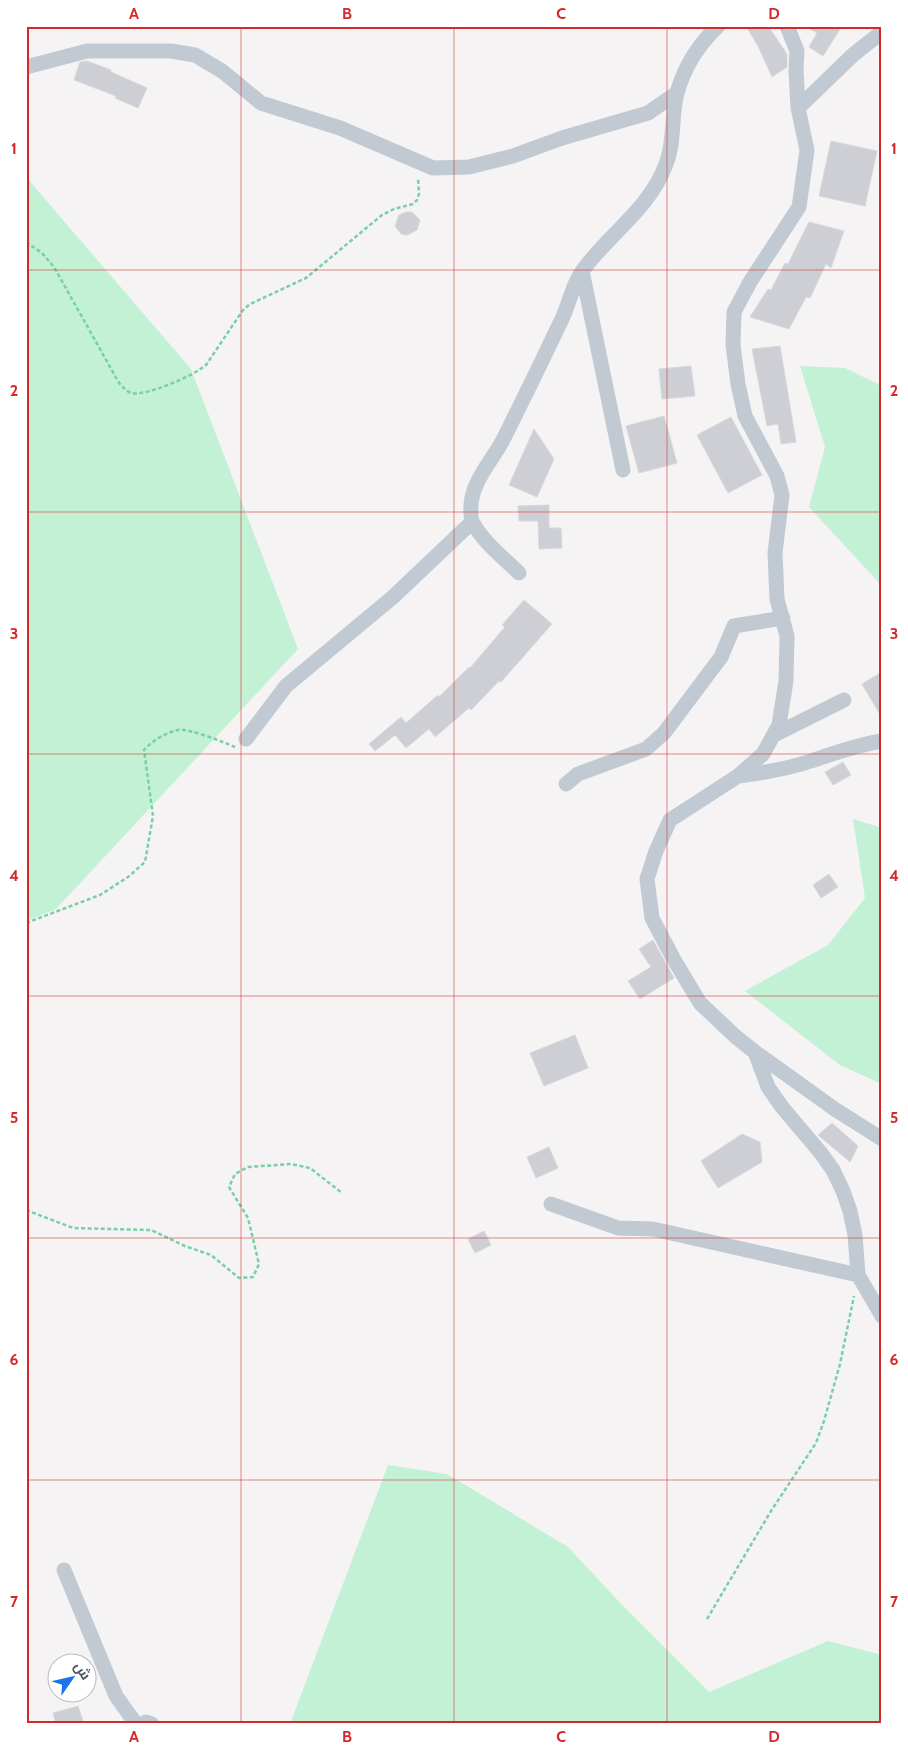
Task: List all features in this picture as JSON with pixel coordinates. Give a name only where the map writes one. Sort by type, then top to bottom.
[{"type":"street","points":[[519,573],[486,540],[472,522],[471,502],[479,478],[503,439],[543,360],[564,315],[576,279],[595,253],[624,225],[651,193],[666,164],[673,131],[676,93],[702,41],[718,26]]},
{"type":"street","points":[[787,26],[797,51],[798,108],[807,150],[799,207],[750,282],[734,312],[733,345],[738,384],[745,416],[777,476],[782,495],[775,553],[777,599],[788,636],[786,681],[779,725],[763,754],[738,776],[670,820],[647,879],[652,918],[700,1003],[755,1052],[836,1110],[882,1139]]},
{"type":"street","points":[[798,108],[854,54],[882,32]]},
{"type":"street","points":[[26,67],[87,51],[171,51],[195,55],[222,71],[261,103],[340,128],[433,168],[469,167],[513,156],[562,138],[648,113],[676,93]]},
{"type":"street","points":[[582,271],[623,470]]},
{"type":"street","points":[[246,739],[286,686],[393,598],[472,522]]},
{"type":"street","points":[[566,784],[578,774],[646,748],[664,733],[721,657],[734,626],[783,618]]},
{"type":"street","points":[[774,735],[844,700]]},
{"type":"street","points":[[738,776],[776,771],[810,762],[840,750],[882,741]]},
{"type":"street","points":[[755,1052],[768,1087],[833,1170],[850,1210],[855,1235],[858,1275],[882,1316]]},
{"type":"street","points":[[551,1204],[618,1228],[653,1229],[858,1275]]},
{"type":"street","points":[[64,1570],[116,1696],[136,1724]]},
{"type":"street","points":[[143,1724],[146,1722],[152,1724]]},
{"type":"path","points":[[26,242],[42,253],[54,267],[119,383],[125,390],[141,393],[191,376],[199,371],[206,365],[250,304],[306,278],[382,215],[394,209],[413,204],[418,200],[417,161]]},
{"type":"path","points":[[26,923],[100,895],[128,877],[145,862],[153,816],[144,750],[151,742],[179,730],[210,737],[237,748],[246,739]]},
{"type":"path","points":[[26,1210],[73,1228],[151,1230],[185,1246],[211,1255],[239,1278],[253,1277],[259,1264],[248,1218],[229,1187],[235,1174],[248,1167],[291,1164],[310,1168],[342,1193]]},
{"type":"path","points":[[707,1619],[771,1511],[816,1443],[840,1364],[858,1275]]},
{"type":"green space","points":[[26,177],[191,369],[298,649],[56,909],[26,921]]},
{"type":"green space","points":[[800,366],[845,368],[882,386],[882,586],[809,507],[825,447]]},
{"type":"green space","points":[[853,819],[882,828],[882,1084],[840,1065],[745,991],[828,945],[865,898]]},
{"type":"green space","points":[[388,1465],[447,1474],[568,1547],[623,1606],[709,1692],[828,1641],[882,1655],[882,1724],[290,1724]]},
{"type":"building","points":[[746,26],[768,26],[787,54],[787,67],[772,77],[758,46]]},
{"type":"building","points":[[805,26],[842,26],[823,56],[809,47],[817,33]]},
{"type":"building","points":[[87,61],[111,70],[111,72],[147,88],[138,108],[115,98],[116,96],[74,80],[80,62]]},
{"type":"building","points":[[831,141],[877,151],[865,206],[819,196]]},
{"type":"building","points":[[412,212],[420,220],[417,230],[407,235],[401,234],[395,226],[399,215]]},
{"type":"building","points":[[809,222],[844,231],[831,268],[826,264],[810,298],[806,297],[789,329],[750,317],[768,289],[771,290],[785,263],[788,264]]},
{"type":"building","points":[[780,346],[796,442],[781,444],[778,424],[767,426],[752,349]]},
{"type":"building","points":[[691,366],[695,396],[662,399],[659,369]]},
{"type":"building","points":[[664,416],[677,463],[639,473],[626,426]]},
{"type":"building","points":[[731,417],[762,475],[728,493],[697,435]]},
{"type":"building","points":[[534,429],[554,459],[537,497],[509,485]]},
{"type":"building","points":[[549,505],[549,528],[561,528],[562,548],[539,549],[538,521],[519,521],[518,506]]},
{"type":"building","points":[[524,600],[552,624],[501,682],[499,681],[471,710],[469,708],[435,737],[429,729],[406,748],[395,735],[375,751],[369,744],[401,717],[406,723],[438,695],[439,697],[470,668],[505,627],[502,625]]},
{"type":"building","points":[[882,672],[882,718],[862,684]]},
{"type":"building","points":[[843,762],[851,775],[833,785],[825,772]]},
{"type":"building","points":[[829,874],[838,887],[821,898],[813,885]]},
{"type":"building","points":[[653,940],[674,978],[640,999],[628,981],[651,967],[639,949]]},
{"type":"building","points":[[575,1035],[588,1068],[544,1086],[530,1053]]},
{"type":"building","points":[[832,1123],[858,1146],[850,1162],[818,1135]]},
{"type":"building","points":[[742,1134],[760,1142],[762,1162],[718,1188],[701,1161]]},
{"type":"building","points":[[549,1147],[558,1168],[536,1178],[527,1157]]},
{"type":"building","points":[[484,1231],[491,1245],[475,1253],[468,1239]]},
{"type":"building","points":[[78,1706],[84,1724],[56,1724],[53,1713]]}]
